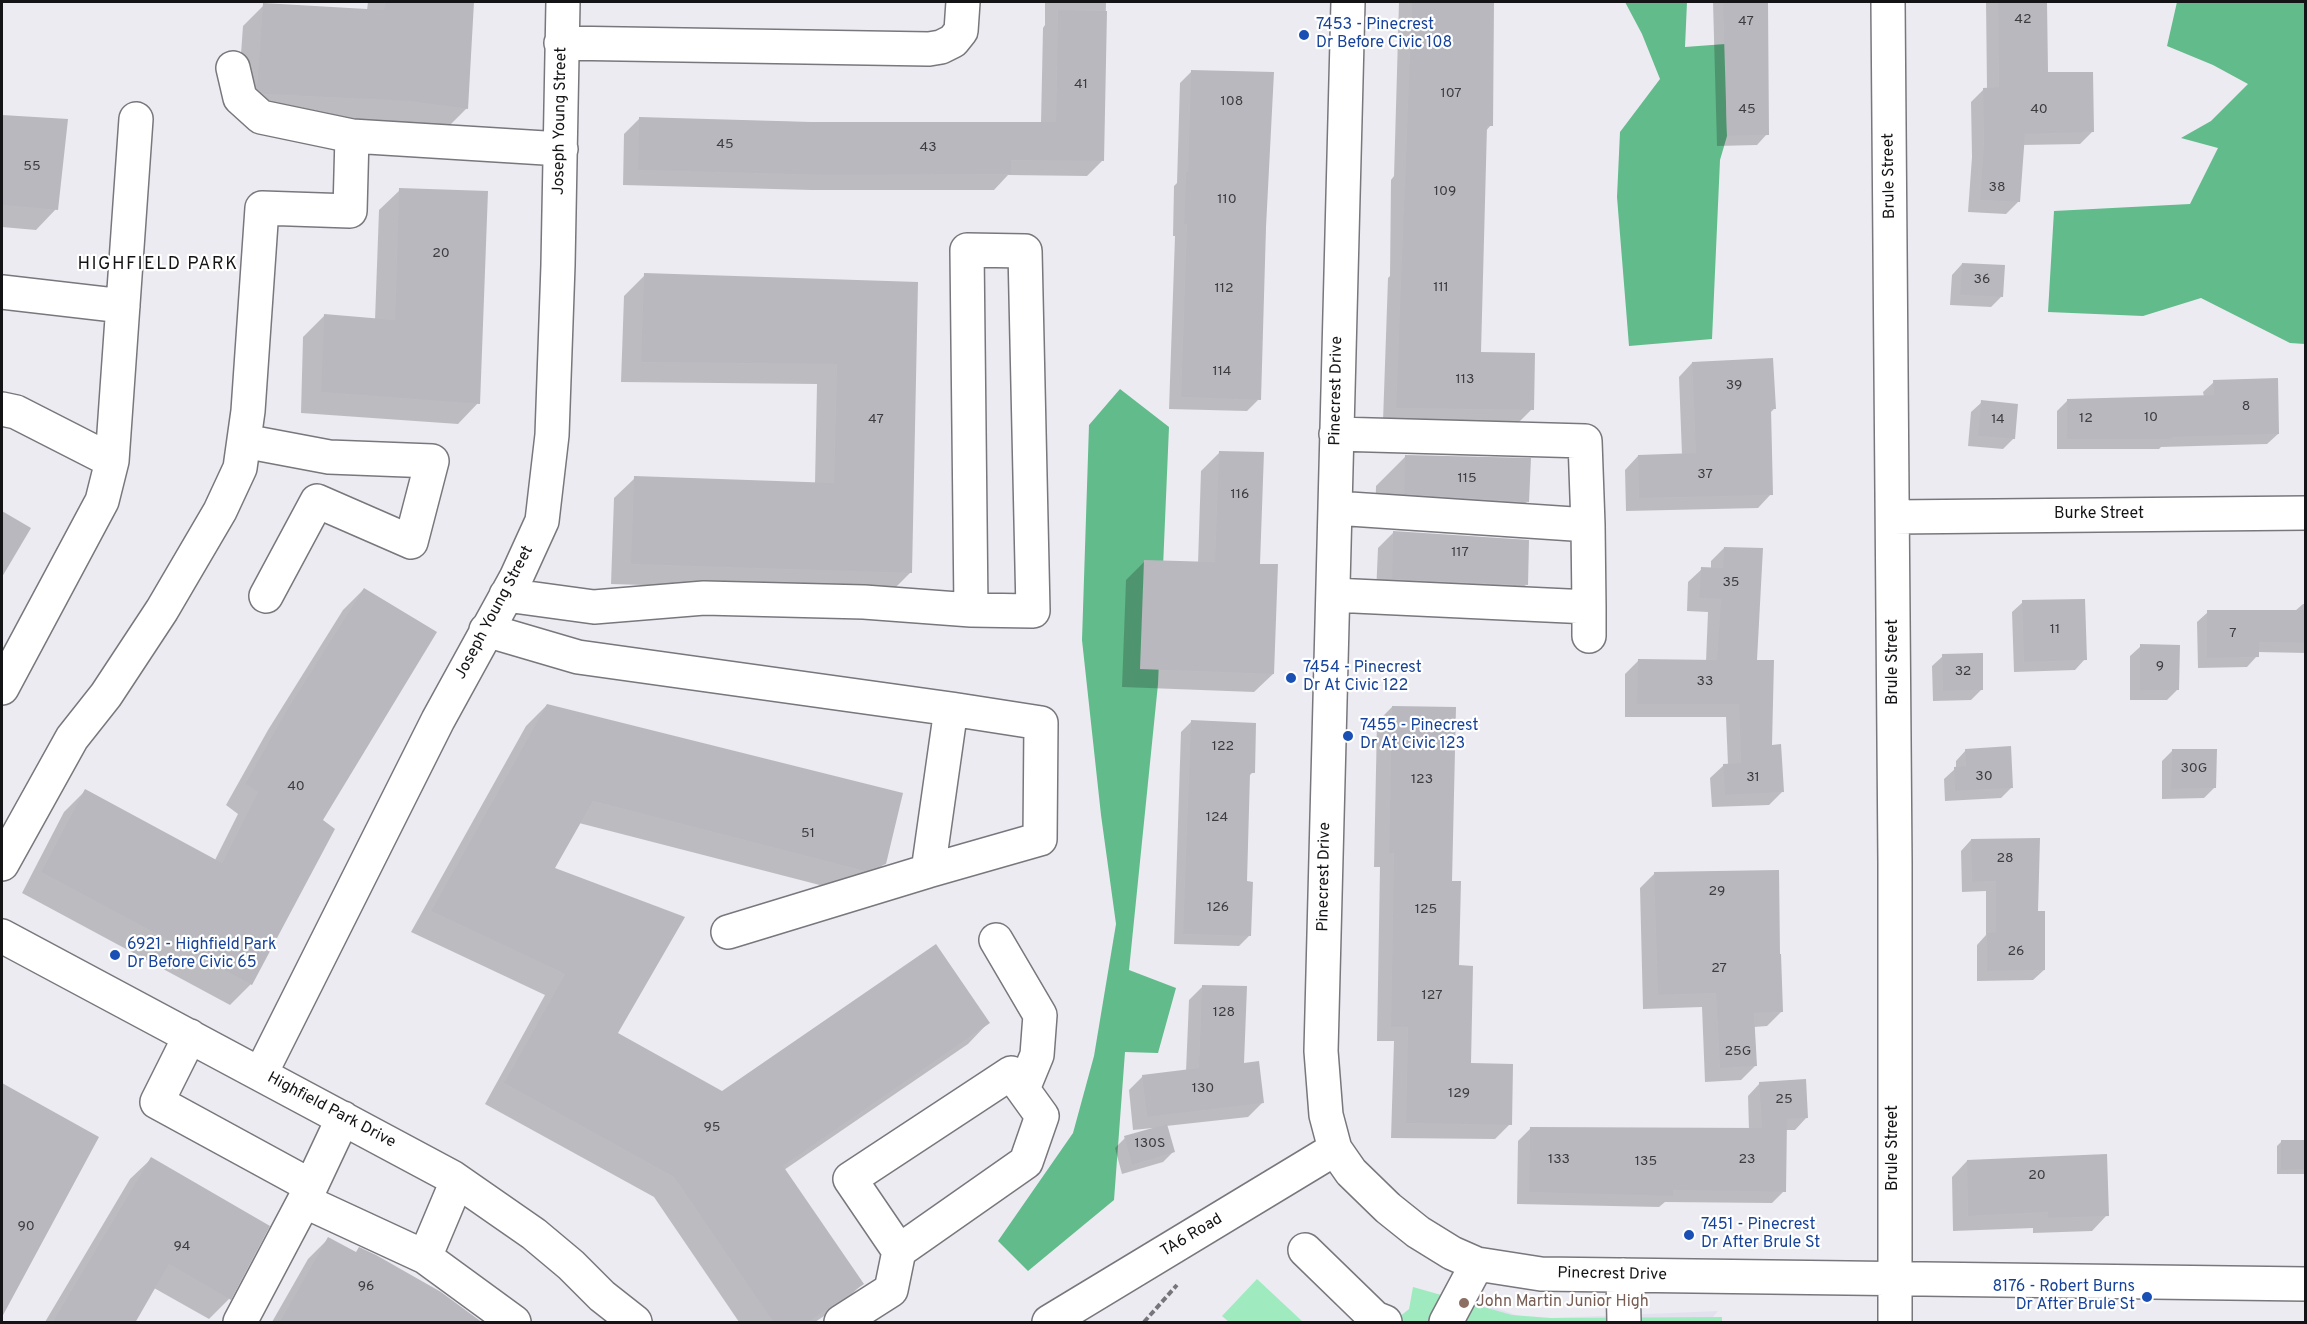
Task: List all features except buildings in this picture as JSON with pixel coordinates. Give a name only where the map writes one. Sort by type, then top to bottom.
[{"type":"street","name":"Joseph Young Street","points":[[261,1073],[438,720],[516,578],[542,521],[552,435],[561,149],[562,2]]},
{"type":"street","points":[[561,43],[929,49],[941,47],[953,41],[961,31],[963,2]]},
{"type":"street","name":"Pinecrest Drive","points":[[1348,2],[1321,1051],[1326,1115],[1335,1149],[1351,1172],[1388,1208],[1443,1248],[1477,1264],[1541,1274],[2306,1284]]},
{"type":"street","name":"Brule Street","points":[[1888,2],[1895,862],[1894,1323]]},
{"type":"street","points":[[233,68],[240,98],[261,117],[352,136],[561,149]]},
{"type":"street","points":[[2,688],[102,501],[112,461],[136,119]]},
{"type":"street","points":[[2,864],[72,738],[119,676],[162,610],[220,511],[240,468],[249,411],[262,208],[350,211],[352,136]]},
{"type":"street","points":[[506,595],[594,607],[704,598],[864,602],[971,610],[1033,611],[1024,251],[967,250],[971,610]]},
{"type":"street","points":[[2,292],[123,306]]},
{"type":"street","points":[[2,410],[16,412],[112,461]]},
{"type":"street","points":[[1333,595],[1589,622],[1585,441],[1336,434]]},
{"type":"street","points":[[244,441],[329,458],[432,461],[411,542],[317,501]]},
{"type":"street","points":[[266,596],[317,501],[329,458]]},
{"type":"street","points":[[1335,508],[1588,525]]},
{"type":"street","name":"Burke Street","points":[[1893,517],[2306,513]]},
{"type":"street","points":[[486,630],[578,657],[1041,723],[1040,839],[728,932]]},
{"type":"street","points":[[928,871],[951,710]]},
{"type":"street","name":"Highfield Park Drive","points":[[2,936],[261,1073],[457,1181],[534,1234],[620,1318]]},
{"type":"street","points":[[996,940],[1040,1015],[1037,1055],[1023,1089]]},
{"type":"street","points":[[190,1036],[157,1102],[307,1193],[425,1257],[514,1323]]},
{"type":"street","points":[[842,1323],[891,1290],[899,1251],[1026,1162],[1042,1116],[1011,1073],[850,1179],[899,1251]]},
{"type":"street","points":[[240,1323],[344,1118]]},
{"type":"street","name":"TA6 Road","points":[[1048,1323],[1335,1149]]},
{"type":"street","points":[[425,1257],[457,1181]]},
{"type":"street","points":[[1305,1250],[1375,1318],[1385,1323]]},
{"type":"street","points":[[1446,1323],[1477,1264]]},
{"type":"street","points":[[1623,1275],[1624,1323]]},
{"type":"shaded area","name":"John Martin Junior High","points":[[1458,1294],[1527,1319],[1718,1311],[1709,1322],[1422,1322]]},
{"type":"green space","points":[[1625,2],[1687,2],[1685,47],[1752,42],[1726,85],[1727,136],[1720,160],[1712,339],[1629,346],[1617,197],[1620,132],[1660,79],[1642,34]]},
{"type":"green space","points":[[2177,2],[2305,2],[2305,344],[2290,343],[2201,298],[2143,316],[2048,312],[2054,211],[2190,204],[2218,148],[2181,138],[2211,121],[2248,84],[2213,65],[2167,46]]},
{"type":"green space","points":[[1120,389],[1169,427],[1158,684],[1129,970],[1176,988],[1158,1053],[1125,1052],[1114,1200],[1028,1271],[998,1241],[1073,1133],[1094,1056],[1116,924],[1101,815],[1082,640],[1089,425]]},
{"type":"green space","points":[[1257,1279],[1303,1322],[1229,1322],[1222,1316]]},
{"type":"green space","name":"John Martin Junior High","points":[[1413,1287],[1512,1315],[1551,1318],[1722,1317],[1722,1322],[1393,1322],[1409,1309]]},
{"type":"place","name":"7453 - Pinecrest Dr Before Civic 108","points":[[1304,35]]},
{"type":"place","name":"7454 - Pinecrest Dr At Civic 122","points":[[1291,678]]},
{"type":"place","name":"7455 - Pinecrest Dr At Civic 123","points":[[1348,736]]},
{"type":"place","name":"6921 - Highfield Park Dr Before Civic 65","points":[[115,955]]},
{"type":"place","name":"7451 - Pinecrest Dr After Brule St","points":[[1689,1235]]},
{"type":"place","name":"8176 - Robert Burns Dr After Brule St","points":[[2147,1297]]},
{"type":"place","name":"John Martin Junior High","points":[[1464,1303]]},
{"type":"district","name":"HIGHFIELD PARK","points":[[158,265]]}]
